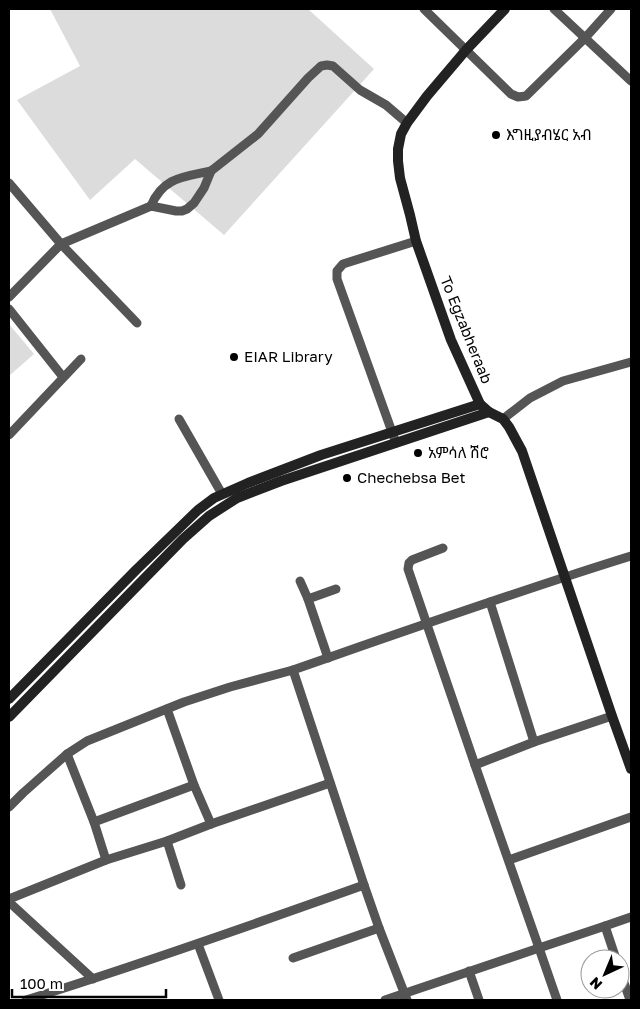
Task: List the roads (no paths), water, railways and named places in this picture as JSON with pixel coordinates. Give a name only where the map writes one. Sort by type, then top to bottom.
[{"type":"main road","name":"To Egzabheraab","points":[[505,9],[466,50],[407,123],[401,134],[398,149],[400,178],[416,241],[451,340],[480,404],[503,420],[522,451],[631,769]]},
{"type":"main road","points":[[9,699],[137,569],[198,510],[214,498],[321,455],[480,404]]},
{"type":"main road","points":[[9,716],[183,539],[222,507],[237,498],[281,481],[490,412]]},
{"type":"main road","points":[[94,613],[102,622]]},
{"type":"street","points":[[424,9],[511,94],[518,97],[526,96],[585,38],[611,9]]},
{"type":"street","points":[[554,9],[631,81]]},
{"type":"street","points":[[9,297],[61,244],[151,206],[176,211],[187,209],[194,203],[204,188],[212,171],[258,134],[321,66],[333,66],[360,90],[386,105],[407,123]]},
{"type":"street","points":[[151,206],[159,191],[170,182],[182,177],[212,171]]},
{"type":"street","points":[[9,183],[61,244],[137,323]]},
{"type":"street","points":[[396,443],[336,279],[337,271],[343,264],[416,241]]},
{"type":"street","points":[[9,309],[64,377]]},
{"type":"street","points":[[9,435],[81,360]]},
{"type":"street","points":[[503,420],[530,398],[563,382],[631,362]]},
{"type":"street","points":[[179,419],[222,494]]},
{"type":"street","points":[[443,548],[412,560],[409,563],[408,569],[557,1000]]},
{"type":"street","points":[[9,807],[67,754],[87,741],[167,709],[230,687],[293,670],[565,576],[631,556]]},
{"type":"street","points":[[300,581],[328,658]]},
{"type":"street","points":[[308,599],[336,589]]},
{"type":"street","points":[[490,602],[534,742]]},
{"type":"street","points":[[293,670],[364,885],[406,997]]},
{"type":"street","points":[[167,709],[210,824]]},
{"type":"street","points":[[475,766],[534,742],[612,716]]},
{"type":"street","points":[[67,754],[94,822],[106,860]]},
{"type":"street","points":[[93,979],[9,901],[106,860],[167,841],[210,824],[330,783]]},
{"type":"street","points":[[94,822],[194,785]]},
{"type":"street","points":[[509,860],[631,817]]},
{"type":"street","points":[[167,841],[181,885]]},
{"type":"street","points":[[26,1000],[198,944],[364,885]]},
{"type":"street","points":[[385,1000],[406,997],[469,971],[631,917]]},
{"type":"street","points":[[605,926],[613,949]]},
{"type":"street","points":[[293,958],[379,928]]},
{"type":"street","points":[[198,944],[219,1000]]},
{"type":"street","points":[[469,971],[478,1000]]},
{"type":"place","name":"እግዚያብሄር አብ","points":[[496,135]]},
{"type":"place","name":"EIAR Library","points":[[234,357]]},
{"type":"place","name":"አምሳለ ሽሮ","points":[[418,453]]},
{"type":"place","name":"Chechebsa Bet","points":[[347,478]]}]
